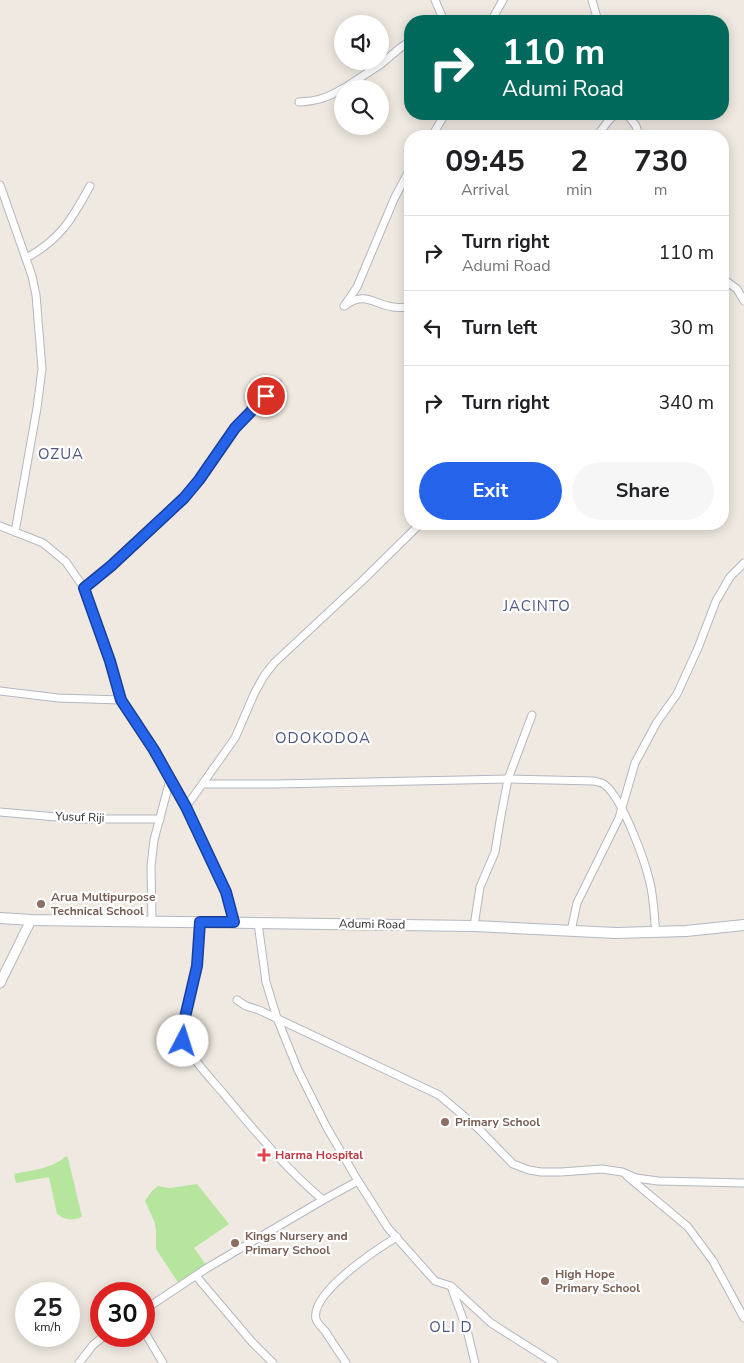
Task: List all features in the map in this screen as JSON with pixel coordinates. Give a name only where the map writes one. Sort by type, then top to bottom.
[{"type":"main road","name":"Adumi Road","points":[[0,918],[474,926],[656,933],[744,925]]},
{"type":"street","points":[[436,0],[442,15]]},
{"type":"street","points":[[494,15],[503,0]]},
{"type":"street","points":[[592,0],[596,15]]},
{"type":"street","points":[[357,80],[381,64],[404,45]]},
{"type":"street","points":[[299,102],[314,102],[334,94]]},
{"type":"street","points":[[404,180],[357,287],[344,306],[357,299],[364,298],[394,308],[404,307]]},
{"type":"street","points":[[0,185],[32,276],[36,295],[42,369],[15,532]]},
{"type":"street","points":[[26,258],[52,241],[66,227],[90,186]]},
{"type":"street","points":[[729,283],[737,289],[744,300]]},
{"type":"street","points":[[84,588],[111,566],[184,498],[199,480],[235,428],[278,383]]},
{"type":"street","points":[[0,526],[43,543],[66,562],[84,588],[110,661],[121,700],[154,750],[186,807],[226,892],[234,922]]},
{"type":"street","points":[[186,807],[236,738],[255,692],[274,663],[414,530]]},
{"type":"street","points":[[571,931],[577,903],[619,818],[635,763],[657,722],[677,694],[698,648],[716,601],[730,577],[744,563]]},
{"type":"street","points":[[0,691],[58,698],[121,700]]},
{"type":"street","points":[[474,926],[480,887],[495,852],[508,779],[532,715]]},
{"type":"street","points":[[203,784],[508,779],[594,781],[602,783],[622,807],[630,825],[651,884],[656,933]]},
{"type":"street","points":[[152,921],[151,866],[154,840],[170,780]]},
{"type":"street","name":"Yusuf Riji","points":[[0,812],[79,819],[160,819]]},
{"type":"street","points":[[0,983],[30,920]]},
{"type":"street","points":[[200,922],[197,966],[183,1026],[183,1041],[196,1061],[260,1138],[285,1165],[323,1200]]},
{"type":"street","points":[[258,923],[266,982],[277,1018],[298,1070],[326,1126],[388,1228],[435,1281],[451,1286],[491,1322],[554,1363]]},
{"type":"street","points":[[236,1000],[439,1095],[479,1129],[513,1164],[528,1170],[540,1172],[602,1169],[622,1172],[636,1178],[658,1181],[744,1183]]},
{"type":"street","points":[[622,1172],[688,1227],[712,1261],[744,1318]]},
{"type":"street","points":[[155,1303],[196,1276],[358,1181]]},
{"type":"street","points":[[346,1363],[316,1319],[317,1308],[327,1292],[343,1276],[372,1252],[397,1237]]},
{"type":"street","points":[[196,1276],[252,1342],[273,1363]]},
{"type":"street","points":[[451,1286],[467,1330],[475,1363]]},
{"type":"street","points":[[79,1363],[91,1347]]},
{"type":"street","points":[[154,1347],[163,1363]]},
{"type":"green space","points":[[66,1156],[82,1217],[75,1219],[66,1219],[57,1214],[49,1177],[16,1183],[14,1174],[54,1164]]},
{"type":"green space","points":[[197,1184],[229,1224],[194,1248],[206,1265],[179,1284],[156,1249],[155,1223],[145,1201],[158,1186],[170,1188]]},
{"type":"place","name":"Arua Multipurpose Technical School","points":[[41,904]]},
{"type":"place","name":"Primary School","points":[[445,1122]]},
{"type":"place","name":"Harma Hospital","points":[[264,1155]]},
{"type":"place","name":"Kings Nursery and Primary School","points":[[235,1243]]},
{"type":"place","name":"High Hope Primary School","points":[[545,1281]]},
{"type":"district","name":"OZUA","points":[[61,454]]},
{"type":"district","name":"JACINTO","points":[[537,606]]},
{"type":"district","name":"ODOKODOA","points":[[323,738]]},
{"type":"district","name":"OLI D","points":[[451,1327]]},
{"type":"route","points":[[183,1041],[183,1026],[197,966],[200,922],[234,922],[226,892],[186,807],[154,750],[121,700],[110,661],[84,588],[160,522],[184,498],[199,480],[235,428],[266,396]]}]
